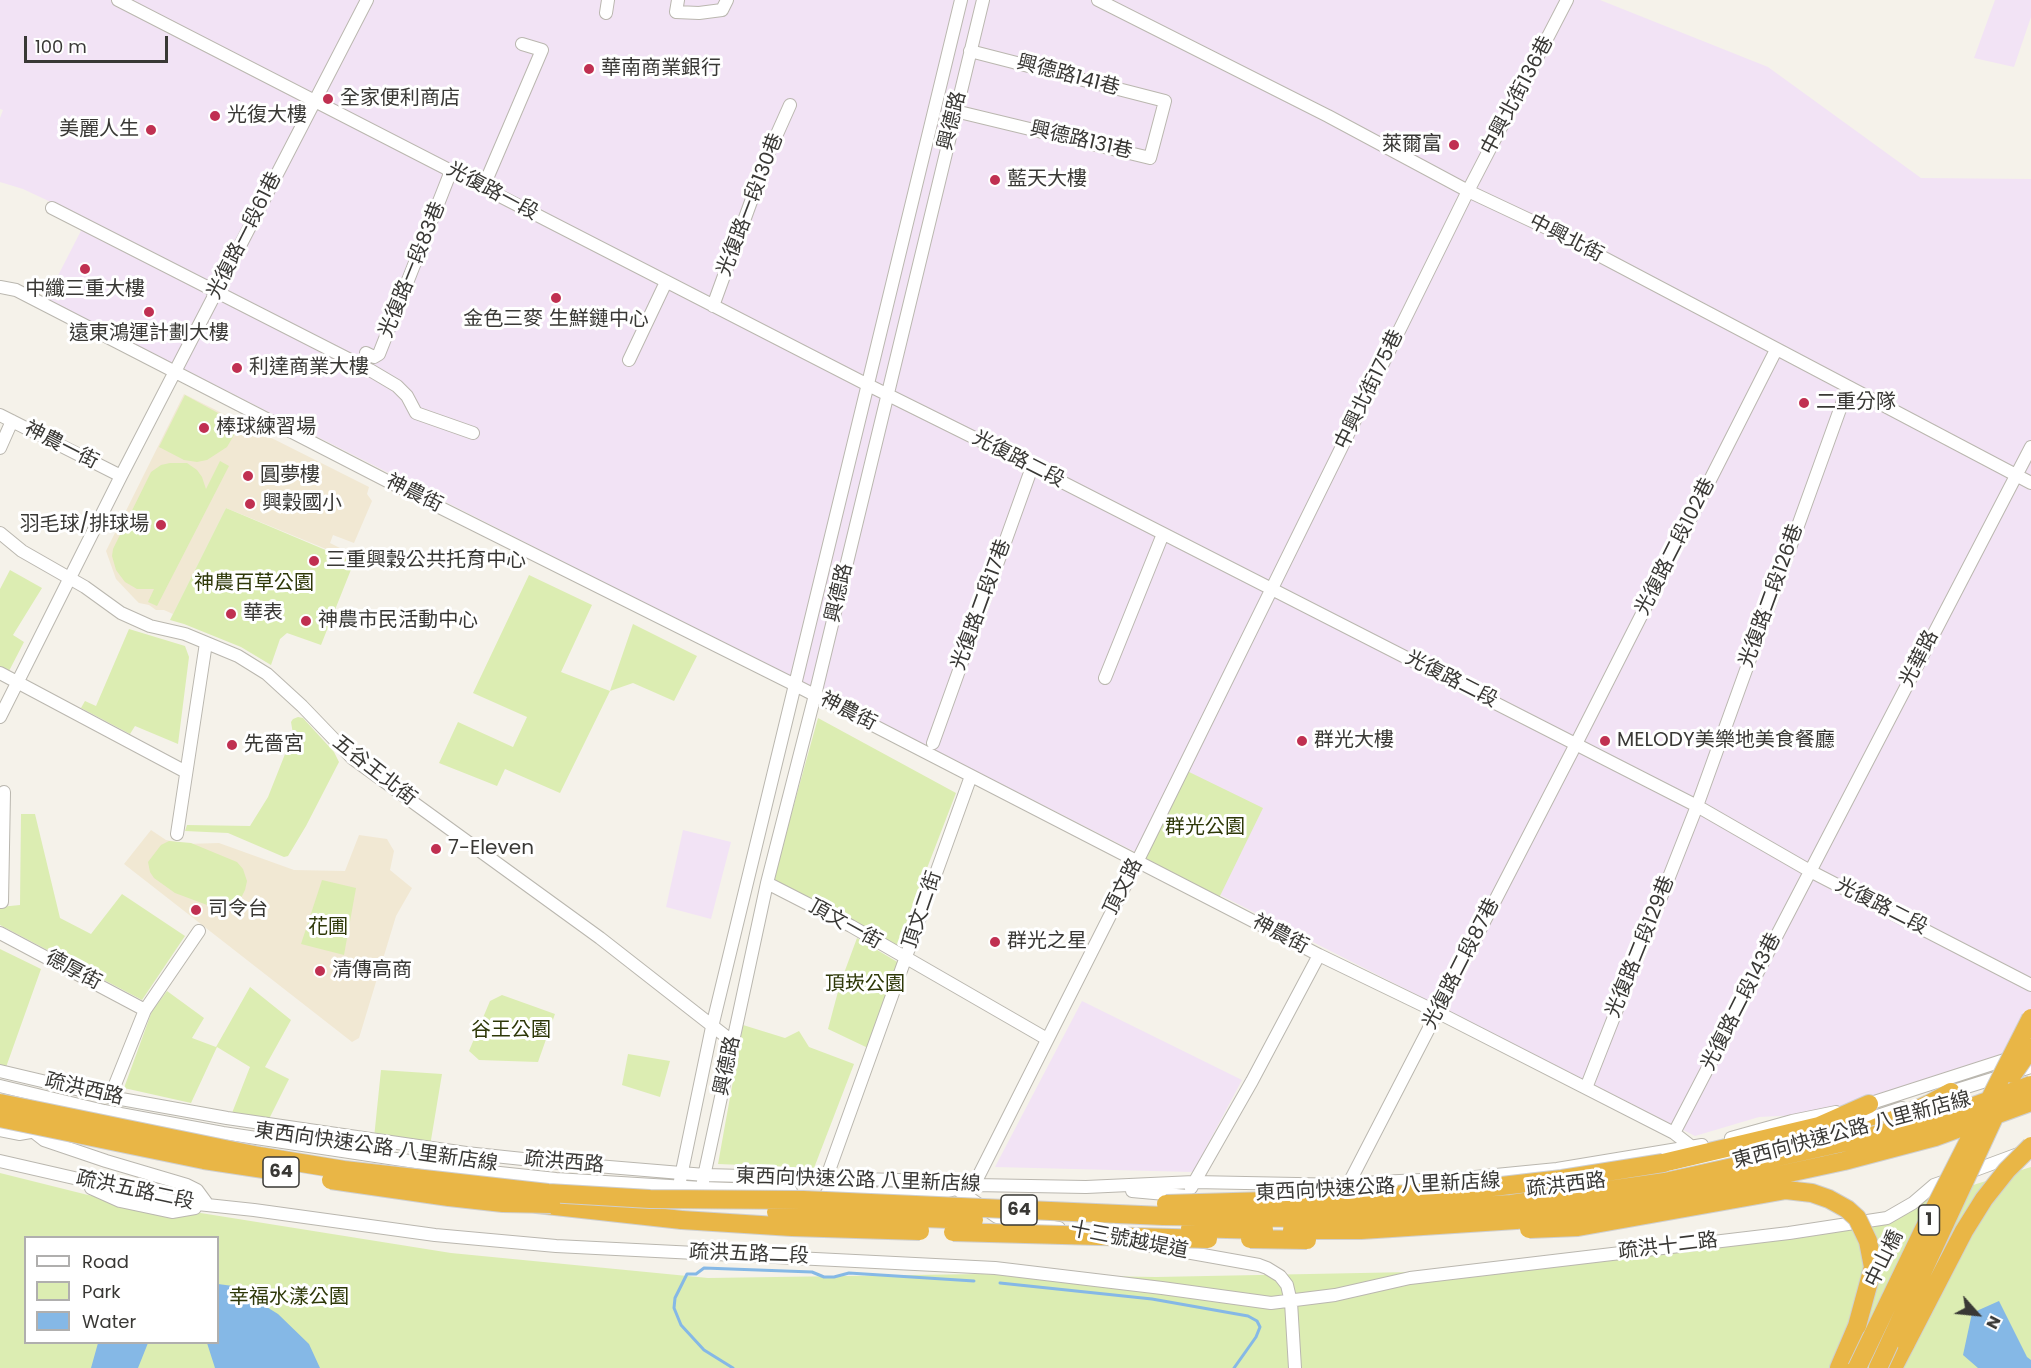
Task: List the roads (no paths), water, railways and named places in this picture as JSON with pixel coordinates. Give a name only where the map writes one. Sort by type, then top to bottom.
[{"type":"highway","points":[[2008,1074],[2031,1001]]},
{"type":"highway","name":"1","points":[[2008,1074],[2031,1018]]},
{"type":"highway","name":"1","points":[[2008,1074],[2031,1040]]},
{"type":"highway","points":[[2008,1074],[2031,1050]]},
{"type":"highway","name":"中山橋","points":[[1857,1368],[1924,1228],[2008,1074]]},
{"type":"highway","name":"中山橋","points":[[1878,1368],[1962,1190],[2008,1074]]},
{"type":"highway","name":"東西向快速公路 八里新店線","points":[[0,1105],[259,1156],[344,1170],[548,1193],[650,1199],[803,1200],[1130,1215],[1285,1219],[1511,1204],[1665,1182],[1868,1137],[1950,1115],[2031,1085]]},
{"type":"highway","points":[[1296,1240],[1323,1233],[1375,1226],[1575,1205],[1690,1187],[1750,1174],[1805,1157],[1951,1092]]},
{"type":"highway","name":"東西向快速公路 八里新店線","points":[[0,1118],[204,1160],[503,1203],[689,1208],[1233,1230],[1361,1230],[1516,1220],[1735,1185],[1844,1161],[1935,1137],[2031,1102]]},
{"type":"highway","points":[[890,1204],[1045,1199],[1177,1204],[1335,1199],[1467,1190],[1562,1179],[1663,1163],[1819,1126],[1869,1104]]},
{"type":"highway","points":[[1893,1368],[1964,1231],[2007,1170],[2031,1148]]},
{"type":"highway","points":[[537,1204],[682,1220],[792,1227],[1111,1237],[1350,1240],[1578,1227],[1786,1190],[1829,1199],[1847,1209],[1857,1218],[1868,1241],[1873,1267],[1869,1287],[1857,1326],[1839,1368]]},
{"type":"street","name":"光復路一段","points":[[118,0],[866,384]]},
{"type":"street","name":"光復路一段61巷","points":[[0,717],[121,476],[367,0]]},
{"type":"street","points":[[606,13],[608,0]]},
{"type":"street","points":[[678,0],[676,12],[699,13],[722,10],[727,0]]},
{"type":"street","name":"興德路","points":[[679,1187],[712,1027],[866,384],[961,0]]},
{"type":"street","name":"興德路","points":[[702,1188],[767,883],[815,695],[983,0]]},
{"type":"street","name":"中興北街","points":[[1098,0],[1328,116],[1468,191],[1551,230],[2031,483]]},
{"type":"street","name":"中興北街136巷","points":[[1468,191],[1567,0]]},
{"type":"street","points":[[483,188],[542,50],[522,44]]},
{"type":"street","name":"興德路141巷","points":[[970,51],[1165,101]]},
{"type":"street","name":"興德路131巷","points":[[956,111],[1150,158],[1165,101]]},
{"type":"street","name":"光復路一段130巷","points":[[713,306],[769,152],[790,105]]},
{"type":"street","name":"光復路一段83巷","points":[[366,352],[375,357],[379,354],[451,171]]},
{"type":"street","name":"中興北街175巷","points":[[1272,589],[1468,191]]},
{"type":"street","points":[[52,208],[397,386],[407,396],[416,413],[473,432]]},
{"type":"street","points":[[629,360],[666,282]]},
{"type":"street","name":"神農街","points":[[0,287],[16,290],[391,483],[815,695],[1319,955],[1437,1012],[1674,1133],[1692,1147]]},
{"type":"street","name":"光復路二段102巷","points":[[1576,744],[1776,350]]},
{"type":"street","name":"光復路二段","points":[[866,384],[1697,806],[1810,871],[2031,985]]},
{"type":"street","name":"光復路二段126巷","points":[[1697,806],[1848,387]]},
{"type":"street","name":"神農一街","points":[[0,415],[121,476]]},
{"type":"street","points":[[0,448],[12,421]]},
{"type":"street","name":"光華路","points":[[1810,871],[2031,447]]},
{"type":"street","name":"光復路二段17巷","points":[[933,743],[1032,467]]},
{"type":"street","name":"五谷王北街","points":[[0,533],[22,551],[134,620],[177,631],[238,657],[267,674],[302,706],[352,758],[591,932],[733,1042]]},
{"type":"street","points":[[1105,678],[1163,534]]},
{"type":"street","name":"頂文路","points":[[974,1185],[1272,589]]},
{"type":"street","points":[[177,834],[206,643]]},
{"type":"street","points":[[0,673],[186,772]]},
{"type":"street","name":"光復路二段87巷","points":[[1347,1185],[1576,744]]},
{"type":"street","name":"頂文二街","points":[[826,1179],[970,776]]},
{"type":"street","points":[[0,902],[2,902],[4,792]]},
{"type":"street","name":"光復路二段129巷","points":[[1586,1088],[1697,806]]},
{"type":"street","name":"光復路二段143巷","points":[[1674,1133],[1810,871]]},
{"type":"street","name":"頂文一街","points":[[767,883],[851,926],[1047,1039]]},
{"type":"street","points":[[110,1097],[145,1010],[199,931]]},
{"type":"street","name":"德厚街","points":[[0,933],[145,1010]]},
{"type":"street","points":[[1186,1196],[1252,1081],[1319,955]]},
{"type":"street","name":"疏洪西路","points":[[0,1086],[104,1111],[223,1133],[462,1168],[556,1179],[702,1188],[935,1194],[974,1185],[1086,1187],[1194,1182],[1347,1185],[1465,1178],[1557,1169],[1692,1147],[1869,1104],[2031,1050]]},
{"type":"street","name":"疏洪西路","points":[[1086,1187],[1278,1204],[1370,1202],[1573,1186],[1731,1158],[1817,1136],[2031,1067]]},
{"type":"street","name":"疏洪西路","points":[[0,1071],[110,1097],[227,1118],[466,1153],[705,1175],[936,1181],[955,1188]]},
{"type":"street","points":[[0,1105],[17,1114],[32,1131],[44,1140],[187,1185],[197,1190],[208,1205]]},
{"type":"street","points":[[0,1130],[19,1134],[55,1129],[216,1157],[227,1118]]},
{"type":"street","name":"疏洪十二路","points":[[1291,1302],[1335,1295],[1410,1278],[1777,1234],[1887,1218],[1913,1203],[1934,1185],[2031,1148]]},
{"type":"street","name":"疏洪五路二段","points":[[0,1161],[179,1202],[435,1235],[556,1246],[995,1268],[1162,1287],[1270,1303],[1291,1302]]},
{"type":"street","name":"十三號越堤道","points":[[955,1188],[997,1216],[1267,1268],[1280,1276],[1287,1285],[1291,1302]]},
{"type":"street","points":[[1291,1302],[1295,1368]]},
{"type":"water","points":[[219,1284],[233,1286],[278,1314],[309,1344],[320,1368],[215,1368],[207,1344],[219,1344]]},
{"type":"water","points":[[1999,1301],[2027,1357],[2031,1360],[2031,1368],[1978,1368],[1963,1355],[1972,1313]]},
{"type":"water","points":[[97,1344],[148,1344],[138,1368],[91,1368]]},
{"type":"waterway","points":[[733,1368],[704,1350],[681,1325],[674,1308],[675,1298],[687,1274],[696,1274],[704,1268],[812,1272],[824,1277],[849,1273],[974,1281]]},
{"type":"waterway","points":[[1000,1283],[1152,1299],[1248,1316],[1257,1321],[1260,1327],[1256,1337],[1234,1368]]},
{"type":"place","name":"華南商業銀行","points":[[589,69]]},
{"type":"place","name":"全家便利商店","points":[[328,99]]},
{"type":"place","name":"光復大樓","points":[[215,116]]},
{"type":"place","name":"美麗人生","points":[[151,130]]},
{"type":"place","name":"萊爾富","points":[[1454,145]]},
{"type":"place","name":"藍天大樓","points":[[995,180]]},
{"type":"place","name":"中纖三重大樓","points":[[85,269]]},
{"type":"place","name":"金色三麥 生鮮鏈中心","points":[[556,298]]},
{"type":"place","name":"遠東鴻運計劃大樓","points":[[149,312]]},
{"type":"place","name":"利達商業大樓","points":[[237,368]]},
{"type":"place","name":"二重分隊","points":[[1804,403]]},
{"type":"place","name":"棒球練習場","points":[[204,428]]},
{"type":"place","name":"圓夢樓","points":[[248,476]]},
{"type":"place","name":"興穀國小","points":[[250,504]]},
{"type":"place","name":"羽毛球/排球場","points":[[161,525]]},
{"type":"place","name":"三重興穀公共托育中心","points":[[314,561]]},
{"type":"place","name":"華表","points":[[231,614]]},
{"type":"place","name":"神農市民活動中心","points":[[306,621]]},
{"type":"place","name":"群光大樓","points":[[1302,741]]},
{"type":"place","name":"MELODY美樂地美食餐廳","points":[[1605,741]]},
{"type":"place","name":"先嗇宮","points":[[232,745]]},
{"type":"place","name":"7-Eleven","points":[[436,849]]},
{"type":"place","name":"司令台","points":[[196,910]]},
{"type":"place","name":"群光之星","points":[[995,942]]},
{"type":"place","name":"清傳高商","points":[[320,971]]},
{"type":"park label","name":"神農百草公園","points":[[254,584]]},
{"type":"park label","name":"群光公園","points":[[1205,828]]},
{"type":"park label","name":"花圃","points":[[328,928]]},
{"type":"park label","name":"頂崁公園","points":[[865,985]]},
{"type":"park label","name":"谷王公園","points":[[511,1031]]},
{"type":"park label","name":"幸福水漾公園","points":[[289,1298]]}]
